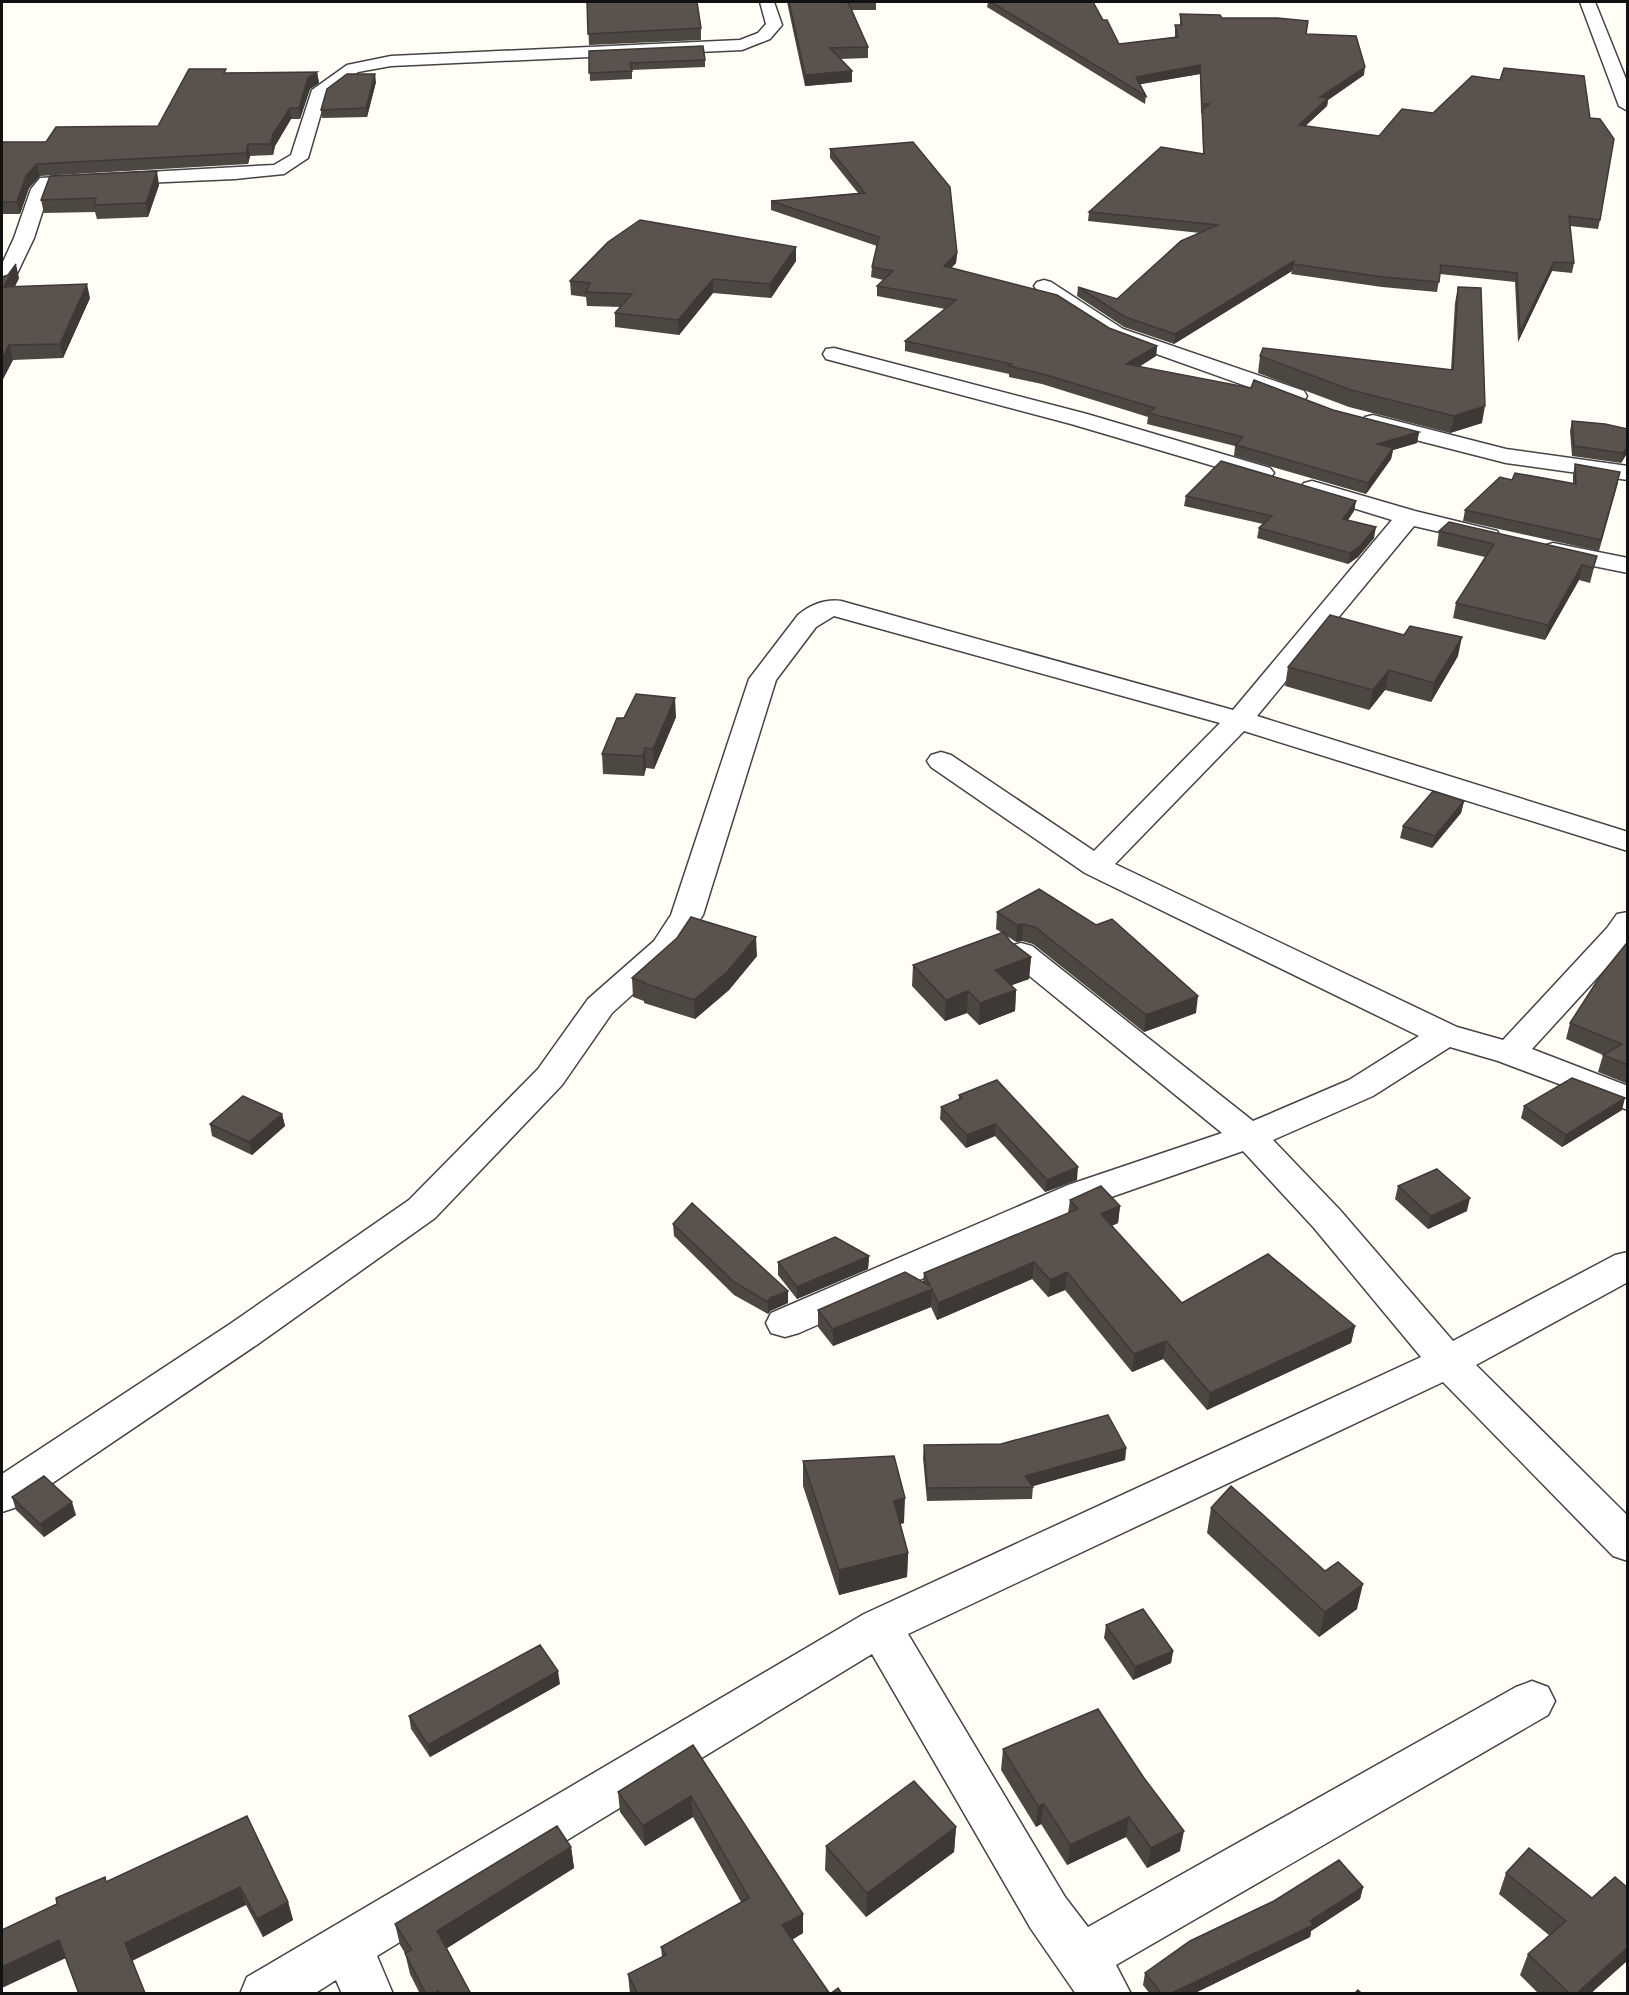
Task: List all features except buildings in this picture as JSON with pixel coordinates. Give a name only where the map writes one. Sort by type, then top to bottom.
[{"type":"street","points":[[2,284],[24,238],[39,189],[48,182],[278,170],[299,158],[318,94],[353,68],[391,61],[742,45],[764,36],[774,26],[767,2]]},
{"type":"street","points":[[1587,2],[1628,106]]},
{"type":"street","points":[[1044,286],[1116,333],[1319,406]]},
{"type":"street","points":[[834,354],[1079,419],[1408,518],[1628,566]]},
{"type":"street","points":[[1351,416],[1506,456],[1628,473]]},
{"type":"street","points":[[1096,866],[1239,720],[1408,518]]},
{"type":"street","points":[[2,1495],[244,1334],[422,1209],[550,1077],[600,1006],[665,948],[687,915],[763,679],[807,621],[817,613],[832,608],[841,609],[1239,720],[1628,842]]},
{"type":"street","points":[[941,761],[1096,866],[1446,1035],[1510,1053],[1628,1099]]},
{"type":"street","points":[[1510,1053],[1618,935],[1628,921]]},
{"type":"street","points":[[1021,953],[1249,1136],[1327,1219],[1448,1362],[1628,1544]]},
{"type":"street","points":[[785,1323],[1081,1194],[1249,1136],[1361,1088],[1446,1035]]},
{"type":"street","points":[[265,1994],[880,1627],[1448,1362],[1628,1265]]},
{"type":"street","points":[[880,1627],[1048,1913],[1094,1976],[1532,1701]]},
{"type":"street","points":[[347,1947],[368,1994]]}]
